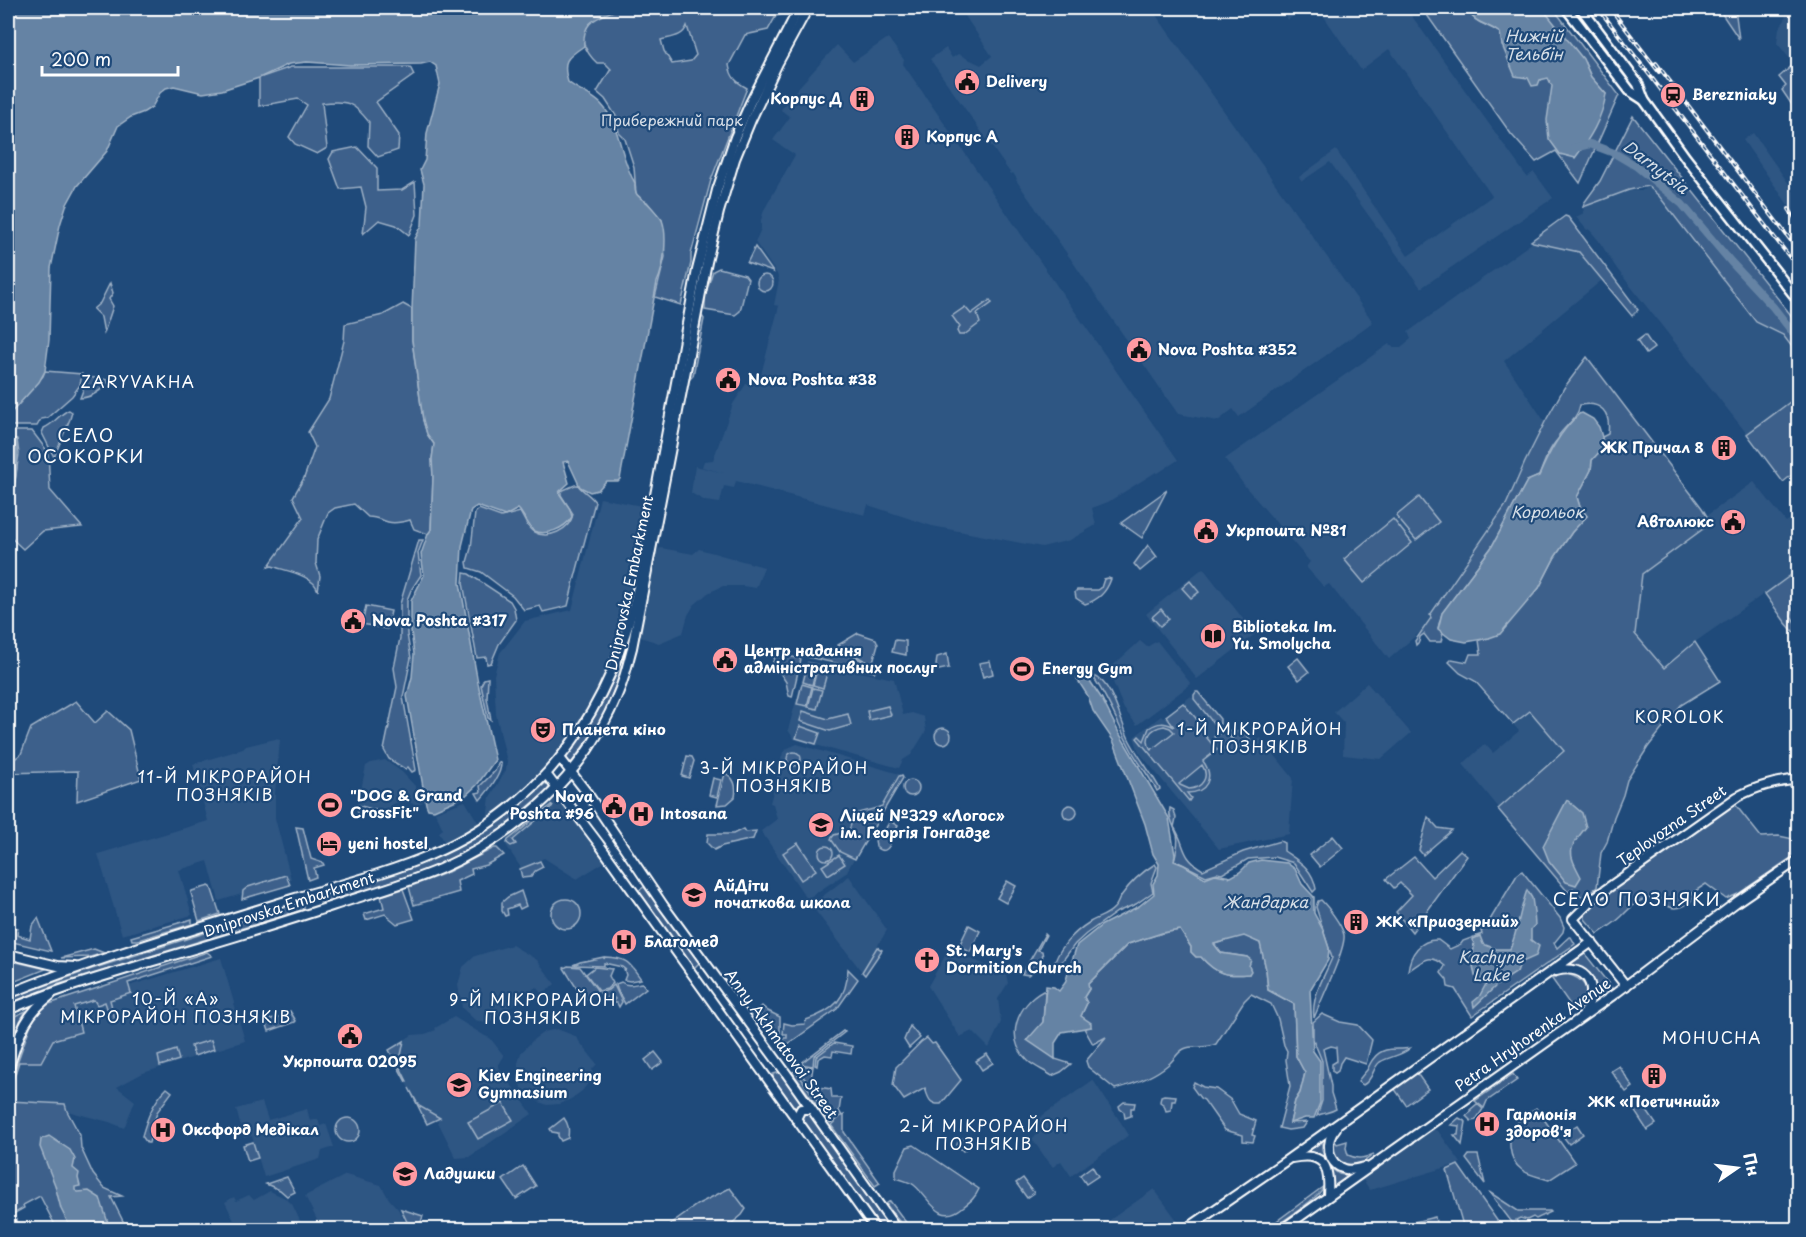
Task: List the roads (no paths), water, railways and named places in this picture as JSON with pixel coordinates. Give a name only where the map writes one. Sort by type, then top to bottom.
[{"type":"main road","name":"Dniprovska Embarkment","points":[[8,994],[83,967],[295,898],[397,868],[431,855],[486,825],[517,802],[560,758],[593,712],[626,636],[636,596],[697,270],[714,199],[724,166],[745,115],[799,8]]},
{"type":"main road","name":"Dniprovska Embarkment","points":[[8,1010],[58,990],[301,916],[438,870],[485,846],[513,828],[527,817],[571,772],[613,706],[633,648],[707,262],[724,194],[758,104],[808,8]]},
{"type":"main road","points":[[1566,8],[1630,91],[1644,100]]},
{"type":"main road","points":[[1581,8],[1638,84],[1644,100],[1686,158],[1798,300]]},
{"type":"main road","name":"Anny Akhmatovoi Street","points":[[560,758],[897,1230]]},
{"type":"main road","name":"Anny Akhmatovoi Street","points":[[546,774],[876,1230]]},
{"type":"main road","name":"Teplovozna Street","points":[[1592,942],[1574,919],[1595,897],[1751,788],[1798,779]]},
{"type":"main road","name":"Petra Hryhorenka Avenue","points":[[1281,1230],[1626,986],[1700,929],[1798,860]]},
{"type":"main road","points":[[1185,1230],[1592,942],[1626,986]]},
{"type":"main road","points":[[8,954],[58,966],[83,967]]},
{"type":"main road","points":[[1550,973],[1564,969],[1574,970],[1583,974],[1587,979],[1592,992],[1587,1008],[1581,1017]]},
{"type":"main road","points":[[8,1070],[27,1018],[58,990]]},
{"type":"main road","points":[[796,1119],[801,1109],[811,1108]]},
{"type":"main road","points":[[1346,1118],[1330,1134],[1329,1153],[1338,1166],[1346,1170],[1370,1166]]},
{"type":"main road","points":[[1287,1160],[1309,1156],[1317,1157],[1323,1162],[1328,1170],[1328,1196]]},
{"type":"water","points":[[8,8],[619,8],[599,17],[589,25],[584,37],[584,46],[567,61],[566,75],[568,82],[601,104],[608,112],[635,183],[636,193],[662,220],[665,234],[663,260],[620,479],[606,481],[598,490],[590,492],[580,487],[568,461],[563,462],[569,483],[559,493],[570,509],[572,517],[564,525],[549,532],[533,531],[518,509],[505,516],[477,506],[471,510],[462,546],[460,583],[495,760],[477,785],[465,796],[434,810],[428,809],[407,696],[412,677],[414,654],[411,601],[424,575],[421,554],[431,530],[434,444],[427,434],[423,420],[412,340],[412,309],[415,239],[422,225],[424,184],[420,170],[425,160],[427,133],[440,84],[436,66],[430,62],[421,64],[350,65],[307,62],[289,64],[259,78],[222,90],[203,93],[174,86],[166,88],[160,93],[152,107],[118,126],[107,151],[77,186],[66,206],[51,268],[49,340],[45,371],[39,382],[8,416]]},
{"type":"water","name":"Нижній Тельбін","points":[[1466,8],[1542,8],[1583,59],[1591,77],[1606,94],[1595,128],[1575,158],[1560,154],[1549,139],[1547,120],[1552,86],[1548,78],[1532,86],[1528,78],[1515,76],[1502,45],[1500,33],[1477,21]]},
{"type":"water","name":"Корольок","points":[[1582,413],[1593,419],[1602,437],[1602,449],[1592,460],[1591,470],[1577,497],[1580,507],[1587,516],[1572,532],[1555,557],[1539,588],[1500,634],[1466,642],[1451,639],[1438,629],[1442,613],[1491,548],[1527,481],[1539,476],[1561,435]]},
{"type":"water","points":[[8,439],[16,439],[17,442],[17,470],[14,485],[8,495]]},
{"type":"water","name":"Жандарка","points":[[1080,673],[1086,675],[1102,699],[1119,733],[1169,818],[1174,861],[1205,878],[1215,874],[1231,877],[1249,863],[1261,860],[1287,863],[1295,869],[1302,884],[1314,897],[1314,913],[1329,948],[1328,960],[1310,990],[1313,1051],[1320,1061],[1320,1103],[1314,1118],[1305,1118],[1290,1123],[1305,1073],[1296,1056],[1294,1004],[1268,990],[1260,943],[1244,936],[1214,944],[1221,953],[1247,957],[1251,960],[1249,974],[1234,975],[1212,968],[1201,957],[1196,957],[1191,952],[1191,947],[1180,930],[1128,944],[1088,984],[1089,989],[1084,997],[1087,1003],[1081,1016],[1091,1023],[1091,1027],[1062,1032],[1055,1043],[1055,1059],[1027,1040],[1043,1022],[1046,986],[1054,987],[1059,991],[1065,983],[1077,945],[1102,925],[1139,906],[1154,894],[1153,884],[1158,875],[1159,864],[1153,854],[1145,824],[1113,740],[1093,711],[1088,696],[1077,679]]},
{"type":"water","points":[[1567,800],[1582,813],[1586,827],[1571,851],[1581,877],[1576,885],[1566,882],[1549,861],[1543,846]]},
{"type":"water","name":"Kachyne Lake","points":[[1527,890],[1532,898],[1534,912],[1535,925],[1531,929],[1531,940],[1539,946],[1536,956],[1520,963],[1517,972],[1497,985],[1474,1007],[1473,1002],[1479,997],[1486,984],[1475,976],[1471,955],[1474,949],[1473,939],[1480,936],[1483,944],[1496,949],[1510,949]]},
{"type":"water","points":[[49,1136],[70,1150],[75,1159],[73,1168],[79,1173],[80,1186],[75,1187],[75,1190],[89,1191],[100,1198],[110,1229],[71,1229],[61,1209],[55,1185],[40,1147],[41,1139]]},
{"type":"waterway","name":"Darnytsia","points":[[1574,148],[1590,144],[1614,153],[1636,166],[1682,204],[1773,307],[1798,339]]},
{"type":"waterway","points":[[1798,594],[1791,616],[1798,627]]},
{"type":"railway","points":[[1598,8],[1798,268]]},
{"type":"railway","points":[[1610,8],[1659,72]]},
{"type":"railway","points":[[1656,63],[1798,250]]},
{"type":"railway","points":[[1789,209],[1798,223]]},
{"type":"place","name":"Delivery","points":[[967,82]]},
{"type":"place","name":"Berezniaky","points":[[1673,95]]},
{"type":"place","name":"Корпус Д","points":[[862,99]]},
{"type":"place","name":"Корпус А","points":[[907,137]]},
{"type":"place","name":"Nova Poshta #352","points":[[1139,350]]},
{"type":"place","name":"Nova Poshta #38","points":[[728,380]]},
{"type":"place","name":"ЖК Причал 8","points":[[1724,448]]},
{"type":"place","name":"Автолюкс","points":[[1733,522]]},
{"type":"place","name":"Укрпошта №81","points":[[1206,531]]},
{"type":"place","name":"Nova Poshta #317","points":[[353,621]]},
{"type":"place","name":"Biblioteka Im. Yu. Smolycha","points":[[1213,636]]},
{"type":"place","name":"Центр надання адміністративних послуг","points":[[725,660]]},
{"type":"place","name":"Energy Gym","points":[[1022,669]]},
{"type":"place","name":"Планета кіно","points":[[543,730]]},
{"type":"place","name":"\"DOG & Grand CrossFit\"","points":[[330,805]]},
{"type":"place","name":"Nova Poshta #96","points":[[614,806]]},
{"type":"place","name":"Intosana","points":[[641,814]]},
{"type":"place","name":"Ліцей №329 «Логос» ім. Георгія Гонгадзе","points":[[821,825]]},
{"type":"place","name":"yeni hostel","points":[[329,844]]},
{"type":"place","name":"АйДіти початкова школа","points":[[694,895]]},
{"type":"place","name":"ЖК «Приозерний»","points":[[1356,922]]},
{"type":"place","name":"Благомед","points":[[624,942]]},
{"type":"place","name":"St. Mary's Dormition Church","points":[[927,960]]},
{"type":"place","name":"Укрпошта 02095","points":[[350,1036]]},
{"type":"place","name":"ЖК «Поетичний»","points":[[1654,1076]]},
{"type":"place","name":"Kiev Engineering Gymnasium","points":[[459,1085]]},
{"type":"place","name":"Гармонія здоров'я","points":[[1487,1124]]},
{"type":"place","name":"Оксфорд Медікал","points":[[163,1130]]},
{"type":"place","name":"Ладушки","points":[[405,1174]]},
{"type":"district","name":"ZARYVAKHA","points":[[138,382]]},
{"type":"district","name":"СЕЛО ОСОКОРКИ","points":[[86,446]]},
{"type":"district","name":"KOROLOK","points":[[1680,717]]},
{"type":"district","name":"1-Й МІКРОРАЙОН ПОЗНЯКІВ","points":[[1260,738]]},
{"type":"district","name":"3-Й МІКРОРАЙОН ПОЗНЯКІВ","points":[[784,777]]},
{"type":"district","name":"11-Й МІКРОРАЙОН ПОЗНЯКІВ","points":[[225,786]]},
{"type":"district","name":"СЕЛО ПОЗНЯКИ","points":[[1637,900]]},
{"type":"district","name":"10-Й «А» МІКРОРАЙОН ПОЗНЯКІВ","points":[[176,1008]]},
{"type":"district","name":"9-Й МІКРОРАЙОН ПОЗНЯКІВ","points":[[533,1009]]},
{"type":"district","name":"MOHUCHA","points":[[1712,1038]]},
{"type":"district","name":"2-Й МІКРОРАЙОН ПОЗНЯКІВ","points":[[984,1135]]},
{"type":"park label","name":"Прибережний парк","points":[[672,121]]}]
